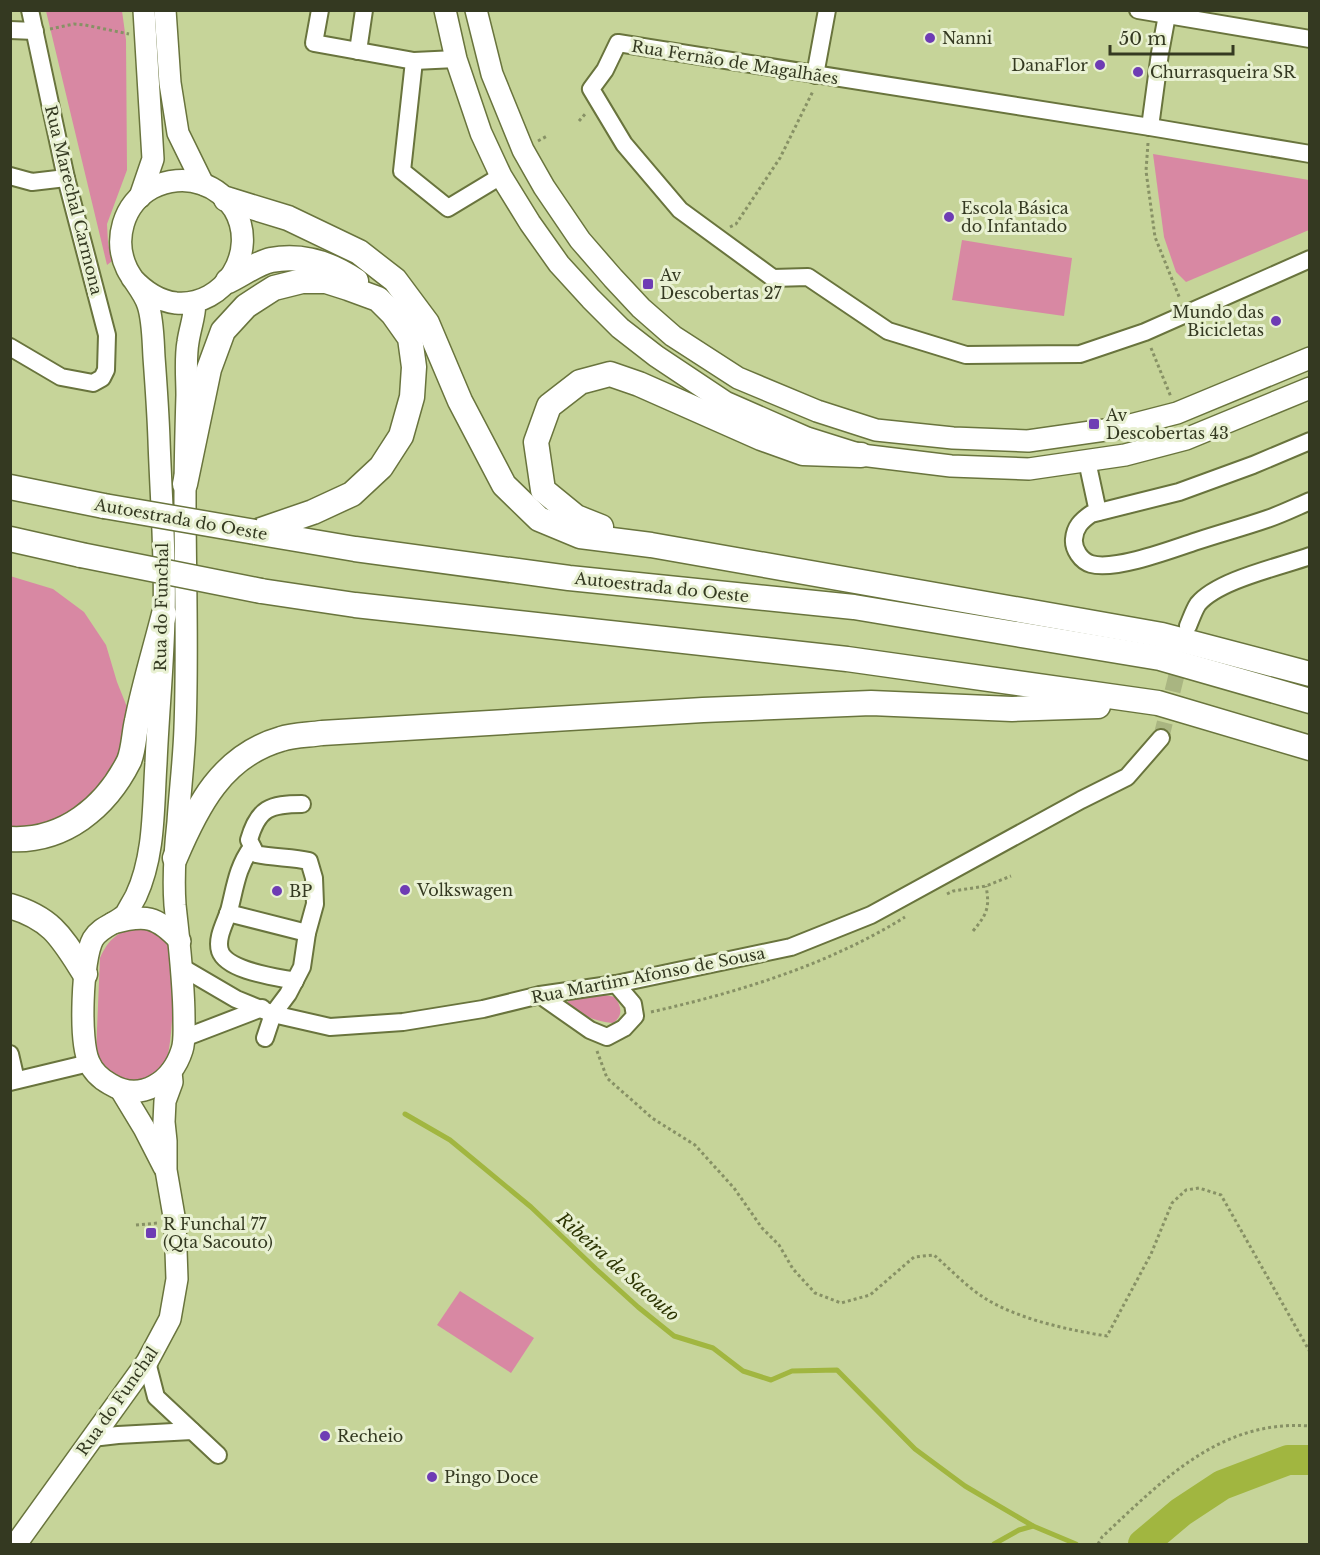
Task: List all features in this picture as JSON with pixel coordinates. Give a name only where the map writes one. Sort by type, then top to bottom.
[{"type":"highway","points":[[226,199],[288,218],[359,252],[395,280],[427,323],[460,401],[504,485],[539,519],[580,536],[651,545],[1162,635],[1310,674]]},
{"type":"highway","points":[[228,281],[269,260],[298,259],[323,263],[362,285],[393,314],[410,338],[414,367],[412,397],[401,436],[381,467],[352,494],[313,512],[255,532]]},
{"type":"highway","points":[[185,484],[209,369],[223,331],[246,306],[274,288],[302,281],[326,281],[378,299]]},
{"type":"highway","points":[[651,545],[576,517],[543,490],[536,442],[549,406],[580,382],[610,374],[639,384],[760,438],[803,453],[861,455]]},
{"type":"highway","name":"Autoestrada do Oeste","points":[[10,487],[104,506],[354,549],[569,578],[854,607],[1160,658],[1310,701]]},
{"type":"highway","points":[[10,539],[261,591],[355,605],[847,659],[1158,703],[1310,748]]},
{"type":"highway","points":[[10,550],[81,555]]},
{"type":"highway","points":[[10,839],[25,840],[59,830],[87,816],[108,794],[130,759],[137,719],[164,614]]},
{"type":"highway","points":[[175,858],[194,814],[219,779],[249,752],[282,739],[322,733],[703,710],[871,703],[1012,709],[1158,703]]},
{"type":"highway","points":[[10,906],[26,910],[45,921],[64,941],[85,974]]},
{"type":"main road","name":"Rua do Funchal","points":[[140,197],[153,159],[144,10]]},
{"type":"main road","points":[[165,10],[178,133],[203,184]]},
{"type":"main road","points":[[445,10],[456,59],[481,133],[501,176],[530,224],[567,273],[621,328],[671,366],[725,402],[807,438],[861,455],[951,466],[1029,469],[1125,455],[1186,439],[1310,388]]},
{"type":"main road","points":[[476,10],[496,85],[523,150],[544,187],[580,240],[641,308],[673,336],[738,378],[817,411],[876,430],[953,438],[1028,441],[1119,428],[1177,413],[1310,358]]},
{"type":"main road","name":"Rua do Funchal","points":[[132,278],[144,291],[160,299],[177,303],[195,302],[213,294],[228,281],[239,262],[243,240],[241,225],[235,211],[226,199],[212,188],[186,180],[169,181],[153,187],[128,211],[122,227],[120,245],[124,263],[132,278],[148,303],[153,339],[159,432],[164,614],[147,869],[135,899],[125,915],[107,925],[95,936],[88,951],[83,1038],[89,1063],[98,1075],[121,1090],[166,1170]]},
{"type":"main road","name":"Rua do Funchal","points":[[121,1090],[138,1092],[155,1088],[171,1072],[182,1052],[184,1038],[183,968],[175,902],[175,858],[185,730],[185,484],[188,343],[195,302]]},
{"type":"main road","points":[[671,366],[686,344]]},
{"type":"main road","points":[[107,925],[136,916],[154,919],[180,941]]},
{"type":"main road","name":"Rua do Funchal","points":[[15,1538],[147,1362],[170,1318],[177,1279],[175,1222],[166,1170],[165,1101],[172,1082],[171,1072]]},
{"type":"street","name":"Rua Marechal Carmona","points":[[10,347],[61,376],[93,383],[102,378],[106,370],[107,335],[66,178],[30,10]]},
{"type":"street","points":[[320,10],[315,43],[414,61],[456,59]]},
{"type":"street","points":[[358,51],[364,10]]},
{"type":"street","points":[[818,75],[827,10]]},
{"type":"street","points":[[1138,10],[1310,39]]},
{"type":"street","points":[[1150,127],[1167,15]]},
{"type":"street","points":[[10,30],[35,31]]},
{"type":"street","name":"Rua Fernão de Magalhães","points":[[1310,154],[618,43],[605,70],[591,89],[624,144],[680,210],[773,278],[808,277],[888,331],[966,355],[1080,354],[1145,332],[1310,259]]},
{"type":"street","points":[[414,61],[402,171],[448,208],[501,176]]},
{"type":"street","points":[[10,176],[32,182],[66,178]]},
{"type":"street","points":[[1310,441],[1179,492],[1091,514],[1080,522],[1074,532],[1073,545],[1080,557],[1090,564],[1105,565],[1122,562],[1174,549],[1270,518],[1310,501]]},
{"type":"street","points":[[1087,461],[1098,512]]},
{"type":"street","points":[[1188,626],[1197,605],[1210,593],[1226,584],[1310,556]]},
{"type":"street","name":"Rua Martim Afonso de Sousa","points":[[183,968],[236,999],[268,1011],[330,1027],[403,1022],[483,1009],[540,994],[616,984],[791,947],[871,915],[1080,800],[1127,777],[1161,738]]},
{"type":"street","points":[[184,1038],[268,1011],[288,994],[295,981],[302,967],[307,933],[315,904],[314,878],[309,861],[256,854],[249,840],[253,824],[261,813],[273,806],[302,804]]},
{"type":"street","points":[[252,847],[243,860],[235,880],[220,938],[220,950],[226,960],[238,967],[295,981]]},
{"type":"street","points":[[228,913],[307,933]]},
{"type":"street","points":[[540,994],[590,1030],[607,1037],[624,1028],[635,1016],[633,1005],[616,984]]},
{"type":"street","points":[[265,1038],[268,1011]]},
{"type":"street","points":[[10,1054],[13,1081],[89,1063]]},
{"type":"street","points":[[147,1362],[156,1397],[218,1455]]},
{"type":"street","points":[[92,1438],[192,1431]]},
{"type":"path","points":[[35,31],[74,24],[146,35]]},
{"type":"path","points":[[717,237],[722,231],[736,224],[780,158],[818,75]]},
{"type":"path","points":[[1150,127],[1146,171],[1155,237],[1186,313]]},
{"type":"path","points":[[1154,356],[1157,363]]},
{"type":"path","points":[[974,931],[984,918],[989,904],[986,886]]},
{"type":"path","points":[[590,1030],[607,1078],[652,1118],[695,1145],[734,1188],[762,1228],[778,1245],[793,1269],[815,1293],[841,1302],[870,1295],[914,1257],[934,1255],[983,1297],[1014,1312],[1050,1324],[1107,1336],[1150,1254],[1172,1203],[1186,1190],[1199,1188],[1221,1196],[1310,1352]]},
{"type":"path","points":[[1098,1545],[1102,1537],[1150,1492],[1198,1454],[1234,1436],[1269,1427],[1310,1426]]},
{"type":"shaded area","points":[[46,11],[122,11],[126,40],[127,170],[107,224],[112,261],[107,265]]},
{"type":"shaded area","points":[[1153,154],[1309,180],[1309,230],[1186,282],[1176,272],[1164,237]]},
{"type":"shaded area","points":[[962,240],[1072,258],[1064,316],[952,300]]},
{"type":"shaded area","points":[[10,576],[53,589],[84,612],[106,645],[117,682],[135,727],[91,812],[11,836]]},
{"type":"shaded area","points":[[140,928],[162,939],[174,960],[171,1035],[166,1062],[162,1070],[149,1079],[124,1083],[101,1065],[96,1053],[100,958],[111,941],[120,933]]},
{"type":"shaded area","points":[[595,993],[615,997],[619,1004],[620,1014],[613,1023],[589,1017],[568,1004],[568,1000]]},
{"type":"shaded area","points":[[460,1291],[534,1338],[511,1373],[437,1325]]},
{"type":"waterway","name":"Ribeira de Sacouto","points":[[405,1114],[450,1140],[531,1207],[638,1307],[674,1336],[713,1348],[743,1371],[771,1380],[792,1371],[837,1370],[915,1449],[965,1486],[1033,1526]]},
{"type":"waterway","points":[[1143,1544],[1181,1512],[1222,1485],[1288,1460],[1310,1460]]},
{"type":"waterway","name":"Ribeira de Sacouto","points":[[994,1544],[1019,1530],[1033,1526],[1076,1544]]},
{"type":"tunnel","points":[[1161,738],[1182,653]]},
{"type":"place","name":"Nanni","points":[[930,38]]},
{"type":"place","name":"DanaFlor","points":[[1100,65]]},
{"type":"place","name":"Churrasqueira SR","points":[[1138,72]]},
{"type":"place","name":"Escola Básica do Infantado","points":[[949,217]]},
{"type":"place","name":"Av Descobertas 27","points":[[648,284]]},
{"type":"place","name":"Mundo das Bicicletas","points":[[1276,321]]},
{"type":"place","name":"Av Descobertas 43","points":[[1094,424]]},
{"type":"place","name":"Volkswagen","points":[[405,890]]},
{"type":"place","name":"BP","points":[[277,891]]},
{"type":"place","name":"R Funchal 77 (Qta Sacouto)","points":[[151,1233]]},
{"type":"place","name":"Recheio","points":[[325,1436]]},
{"type":"place","name":"Pingo Doce","points":[[432,1477]]}]
